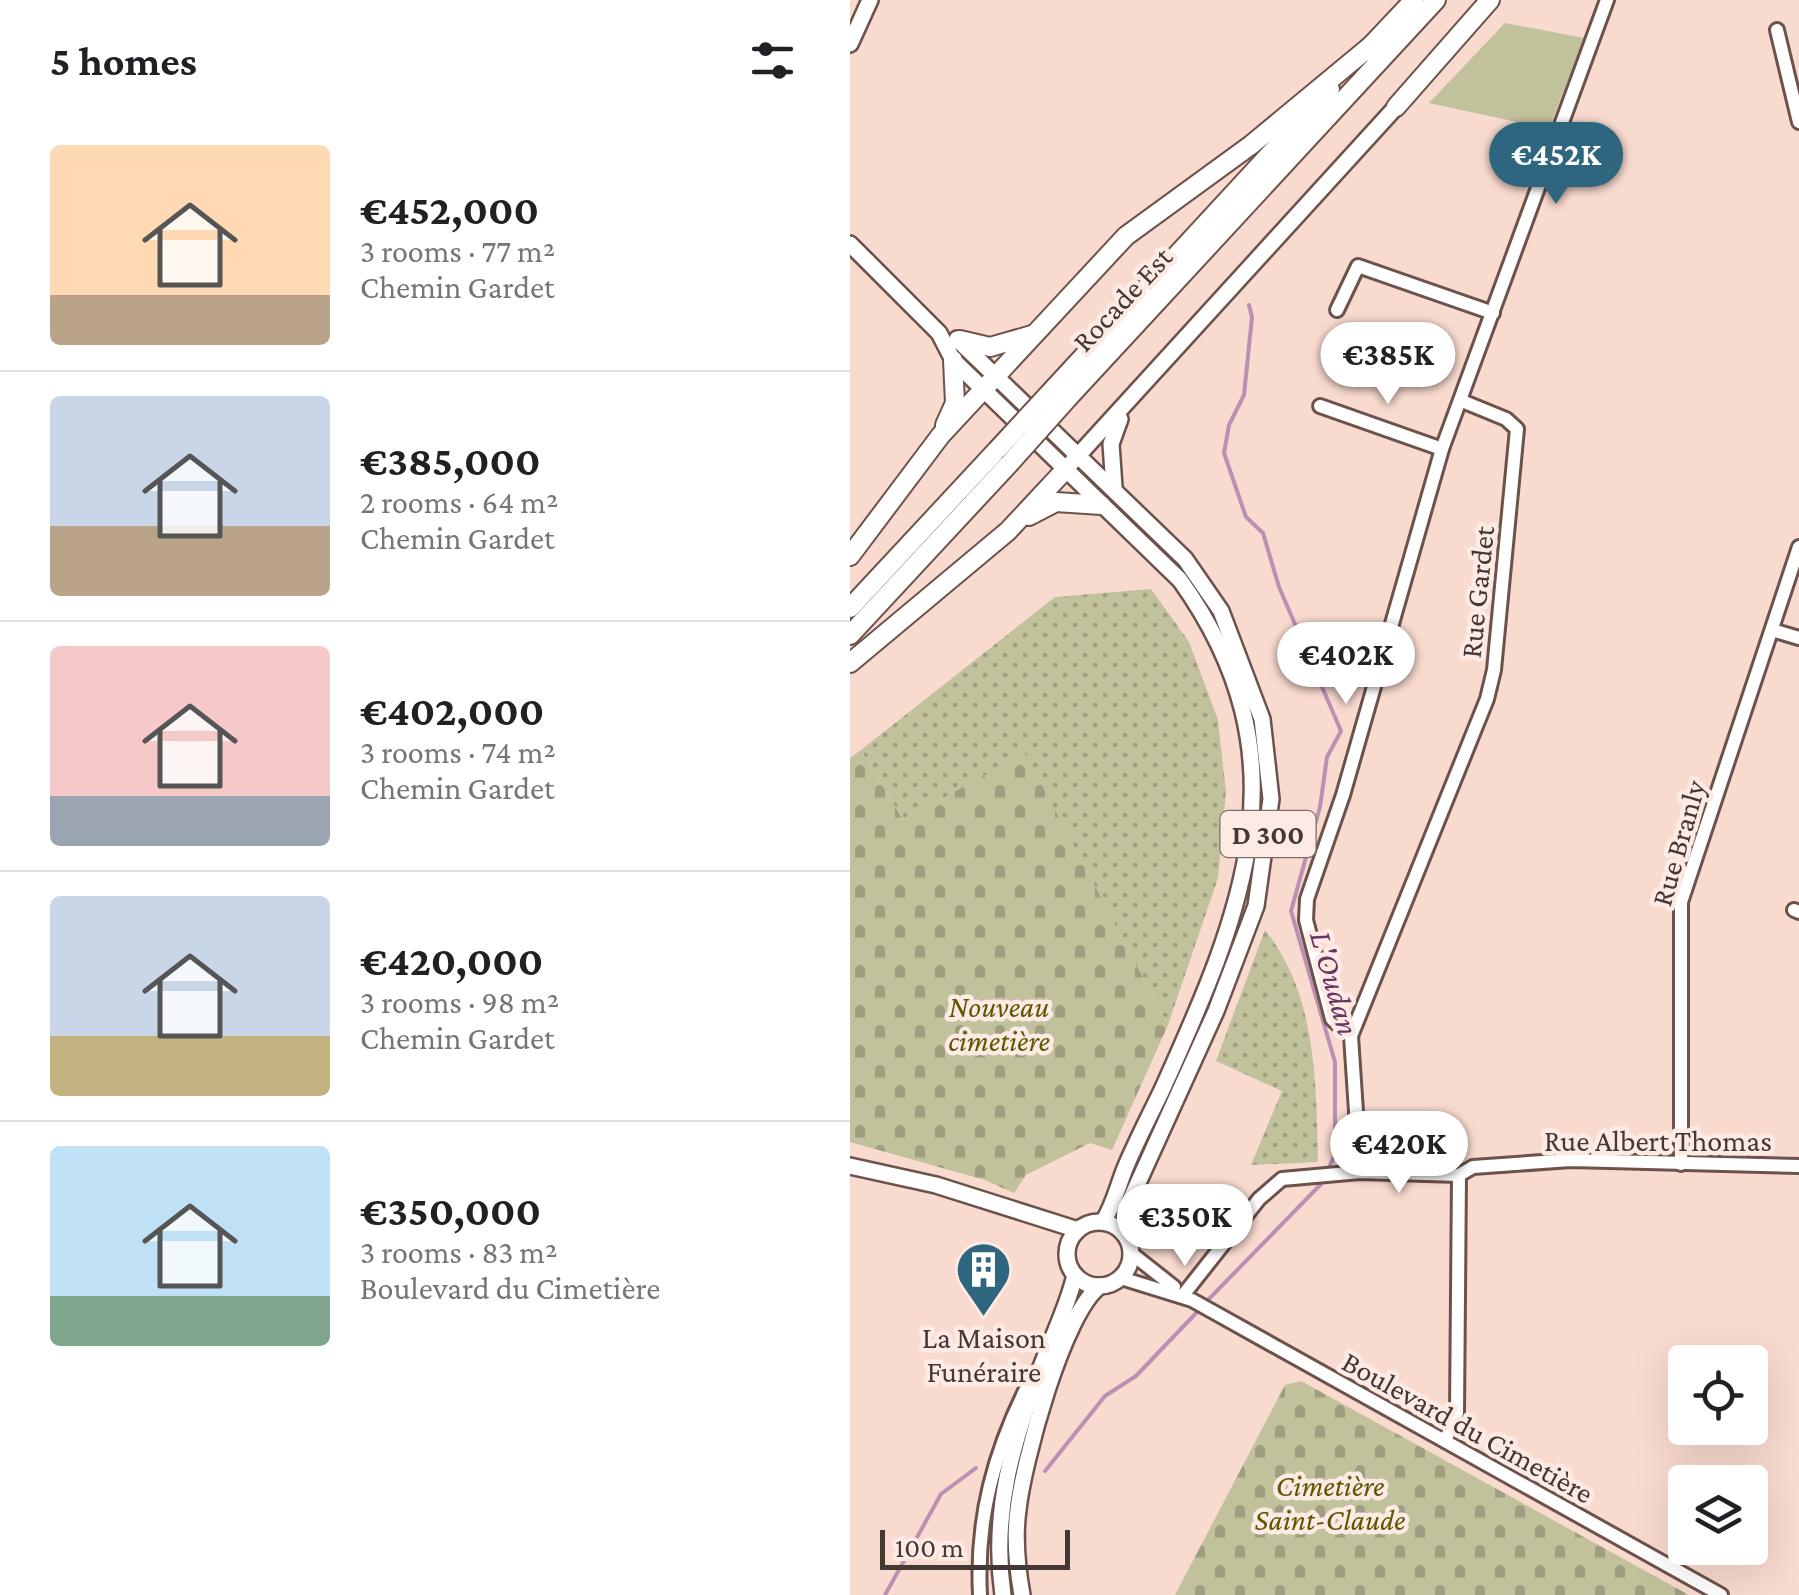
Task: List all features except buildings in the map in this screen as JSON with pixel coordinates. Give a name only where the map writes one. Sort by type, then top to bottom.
[{"type":"highway","name":"Rocade Est","points":[[1346,76],[1414,0]]},
{"type":"highway","name":"Rocade Est","points":[[850,635],[1312,110],[1436,0]]},
{"type":"highway","points":[[1396,107],[1490,0]]},
{"type":"highway","points":[[850,556],[941,435],[991,386],[1126,236],[1252,145],[1312,110],[1346,76]]},
{"type":"highway","points":[[960,340],[990,347],[1037,333]]},
{"type":"highway","points":[[941,435],[955,402],[953,360]]},
{"type":"highway","name":"Rocade Est","points":[[850,608],[1003,457]]},
{"type":"highway","points":[[850,662],[1008,531],[1064,471]]},
{"type":"highway","points":[[1008,531],[1056,502],[1101,506]]},
{"type":"main road","points":[[853,38],[862,0]]},
{"type":"main road","points":[[853,38],[870,0]]},
{"type":"main road","points":[[1064,471],[1396,107]]},
{"type":"main road","points":[[850,244],[855,257],[939,333],[953,360],[991,386]]},
{"type":"main road","points":[[939,333],[960,340],[991,386]]},
{"type":"main road","points":[[1114,487],[1111,444],[1117,422],[1178,349]]},
{"type":"main road","name":"D 300","points":[[991,386],[1080,454],[1169,539],[1221,610],[1256,692],[1271,799],[1263,872],[1242,948],[1128,1205],[1123,1232]]},
{"type":"main road","name":"D 300","points":[[991,386],[1064,471],[1180,580],[1208,623],[1239,696],[1254,799],[1251,840],[1232,922],[1209,987],[1103,1222]]},
{"type":"main road","points":[[850,1166],[936,1185],[1078,1230],[1103,1222],[1123,1232],[1132,1253],[1121,1278],[1100,1286],[1061,1336],[1062,1356],[1022,1475],[1016,1534],[1022,1595]]},
{"type":"main road","points":[[1004,1595],[999,1538],[1005,1475],[1061,1336],[1075,1275],[1068,1250],[1015,1213]]},
{"type":"main road","points":[[1068,1250],[1078,1230]]},
{"type":"main road","points":[[1075,1275],[1100,1286]]},
{"type":"street","points":[[1396,107],[1501,0]]},
{"type":"street","points":[[1360,1172],[1351,1036],[1332,1019],[1306,920],[1307,899],[1343,795],[1442,448],[1608,0]]},
{"type":"street","points":[[1777,30],[1799,122]]},
{"type":"street","points":[[1337,310],[1358,266],[1493,313]]},
{"type":"street","name":"Rue Gardet","points":[[1351,1036],[1487,699],[1494,670],[1518,430],[1506,420],[1462,401]]},
{"type":"street","points":[[1320,406],[1442,448]]},
{"type":"street","name":"Rue Branly","points":[[1681,1164],[1681,902],[1799,547]]},
{"type":"street","points":[[1772,630],[1799,638]]},
{"type":"street","name":"Rue Albert Thomas","points":[[1188,1297],[1259,1198],[1282,1179],[1360,1172],[1460,1175],[1473,1168],[1571,1160],[1799,1166]]},
{"type":"street","points":[[1445,1441],[1456,1413],[1460,1175]]},
{"type":"street","name":"Boulevard du Cimetière","points":[[1132,1253],[1208,1310],[1721,1595]]},
{"type":"street","name":"Boulevard du Cimetière","points":[[1121,1278],[1188,1297]]},
{"type":"street","points":[[980,1595],[981,1539],[994,1461],[1061,1336]]},
{"type":"green space","points":[[1505,23],[1584,38],[1549,129],[1429,103]]},
{"type":"green space","points":[[1151,589],[1189,642],[1218,720],[1226,792],[1218,878],[1168,1025],[1025,754],[903,820],[861,750],[1055,597]]},
{"type":"green space","name":"Nouveau cimetière","points":[[861,750],[903,820],[1025,753],[1168,1025],[1112,1150],[1090,1143],[1026,1175],[1014,1193],[985,1180],[850,1142],[850,758]]},
{"type":"green space","points":[[1265,930],[1282,955],[1304,1011],[1314,1071],[1318,1162],[1251,1165],[1282,1091],[1216,1061]]},
{"type":"green space","name":"Cimetière Saint-Claude","points":[[1301,1381],[1689,1595],[1175,1595],[1285,1385]]},
{"type":"waterway","name":"L'Oudan","points":[[1249,305],[1252,317],[1244,395],[1229,425],[1224,453],[1246,517],[1263,533],[1279,587],[1341,731],[1327,757],[1320,807],[1291,911],[1335,1062],[1335,1154],[1327,1172]]},
{"type":"waterway","name":"L'Oudan","points":[[1205,1303],[1324,1181]]},
{"type":"waterway","name":"L'Oudan","points":[[1045,1471],[1105,1396],[1136,1376],[1199,1310]]},
{"type":"waterway","name":"L'Oudan","points":[[885,1595],[941,1494],[976,1468]]},
{"type":"place","name":"La Maison Funéraire","points":[[984,1318]]}]
